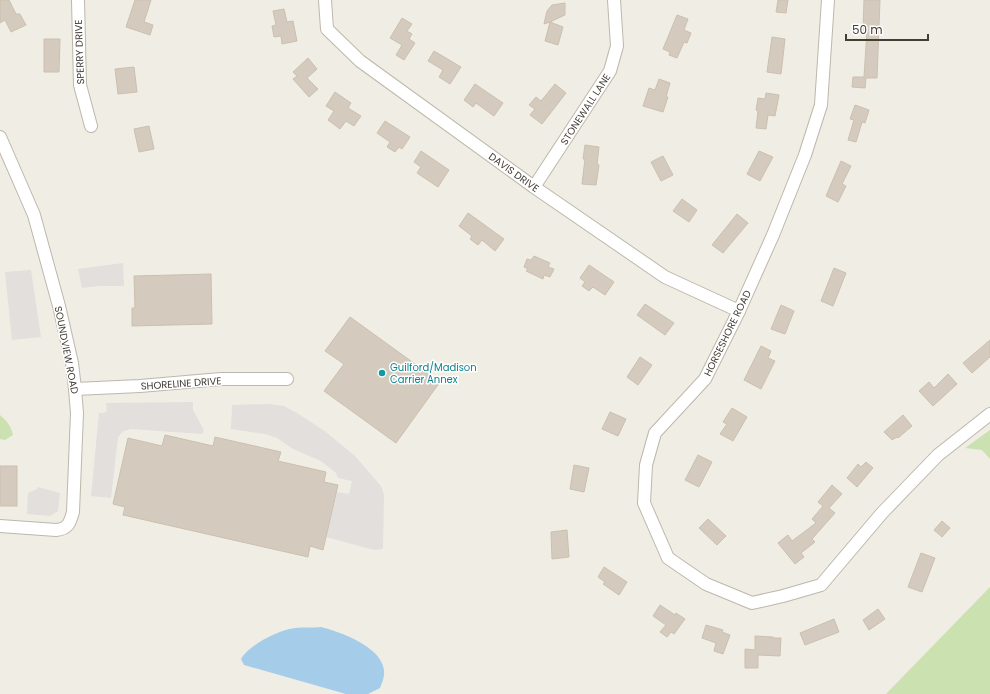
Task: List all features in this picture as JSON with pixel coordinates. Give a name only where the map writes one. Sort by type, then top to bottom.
[{"type":"street","name":"SPERRY DRIVE","points":[[78,0],[80,85],[91,126]]},
{"type":"street","name":"DAVIS DRIVE","points":[[325,0],[327,29],[360,61],[534,187],[665,277],[738,311]]},
{"type":"street","name":"STONEWALL LANE","points":[[534,187],[610,71],[617,46],[614,0]]},
{"type":"street","name":"HORSESHORE ROAD","points":[[828,0],[822,105],[805,155],[773,236],[705,379],[654,433],[646,464],[644,503],[668,558],[706,584],[752,603],[783,596],[821,585],[882,513],[938,455],[990,414]]},
{"type":"street","name":"SOUNDVIEW ROAD","points":[[0,137],[34,215],[59,306],[72,363],[76,389],[77,413],[73,512],[68,526],[61,529],[0,526]]},
{"type":"street","name":"SHORELINE DRIVE","points":[[76,389],[140,386],[221,379],[287,379]]},
{"type":"green space","points":[[0,415],[5,419],[13,435],[5,440],[0,439]]},
{"type":"green space","points":[[990,430],[990,459],[982,450],[965,448]]},
{"type":"green space","points":[[990,587],[990,694],[886,694]]},
{"type":"shaded area","points":[[123,263],[124,286],[82,288],[78,269]]},
{"type":"shaded area","points":[[31,270],[41,337],[12,340],[5,272]]},
{"type":"shaded area","points":[[193,402],[193,410],[204,430],[202,434],[131,429],[123,431],[118,437],[111,498],[91,496],[99,413],[104,413],[107,410],[106,403]]},
{"type":"shaded area","points":[[269,404],[284,406],[326,432],[355,456],[381,486],[384,495],[383,549],[374,550],[326,537],[337,492],[349,494],[352,481],[338,478],[336,473],[321,461],[293,449],[277,438],[265,434],[231,429],[232,405]]},
{"type":"shaded area","points":[[38,487],[60,493],[58,511],[50,516],[27,514],[28,493],[37,489]]},
{"type":"water","points":[[321,627],[348,636],[368,647],[376,654],[381,661],[384,670],[384,677],[380,688],[368,694],[346,694],[244,665],[241,659],[245,653],[258,643],[288,629]]},
{"type":"building","points":[[0,0],[9,0],[16,14],[20,14],[26,25],[11,32],[5,20],[0,23]]},
{"type":"building","points":[[135,0],[151,0],[144,22],[153,25],[150,35],[126,27]]},
{"type":"building","points":[[778,0],[788,0],[786,13],[776,12]]},
{"type":"building","points":[[864,0],[880,0],[877,78],[866,78],[865,88],[852,87],[853,77],[864,77],[867,30],[863,30]]},
{"type":"building","points":[[565,3],[565,15],[544,24],[547,11],[552,5]]},
{"type":"building","points":[[284,9],[287,22],[293,21],[297,41],[282,44],[281,36],[274,37],[272,26],[276,25],[273,11]]},
{"type":"building","points":[[677,15],[688,19],[684,30],[691,33],[687,43],[684,42],[677,58],[669,55],[670,52],[663,49]]},
{"type":"building","points":[[402,18],[412,24],[407,31],[412,34],[409,39],[415,43],[404,60],[396,55],[402,45],[390,38]]},
{"type":"building","points":[[550,22],[563,27],[558,45],[545,41]]},
{"type":"building","points":[[772,37],[785,39],[781,74],[767,72]]},
{"type":"building","points":[[44,39],[60,39],[59,72],[44,72]]},
{"type":"building","points":[[434,51],[461,67],[450,84],[439,77],[443,70],[428,61]]},
{"type":"building","points":[[308,58],[317,69],[307,78],[318,89],[309,97],[293,79],[297,76],[293,72]]},
{"type":"building","points":[[134,67],[137,92],[118,94],[115,69]]},
{"type":"building","points":[[659,79],[670,83],[666,97],[668,97],[663,112],[643,106],[649,88],[655,90]]},
{"type":"building","points":[[475,84],[503,103],[494,116],[476,103],[473,107],[464,100]]},
{"type":"building","points":[[555,84],[566,93],[542,124],[530,115],[535,109],[529,105],[536,97],[541,101]]},
{"type":"building","points":[[335,92],[351,103],[348,108],[361,116],[354,126],[346,121],[340,129],[328,120],[334,111],[326,106]]},
{"type":"building","points":[[766,93],[779,95],[775,116],[768,115],[766,129],[756,128],[758,98],[765,99]]},
{"type":"building","points":[[855,105],[869,110],[865,123],[862,122],[856,142],[848,140],[854,120],[850,119]]},
{"type":"building","points":[[385,121],[410,137],[402,149],[399,147],[395,152],[387,147],[390,142],[377,133]]},
{"type":"building","points":[[149,126],[154,149],[139,152],[134,129]]},
{"type":"building","points":[[585,145],[599,147],[597,164],[599,165],[596,185],[582,184]]},
{"type":"building","points":[[421,151],[449,170],[438,187],[417,173],[421,167],[414,162]]},
{"type":"building","points":[[759,151],[773,157],[760,181],[747,174]]},
{"type":"building","points":[[663,156],[673,175],[661,181],[651,162]]},
{"type":"building","points":[[841,161],[851,166],[842,184],[846,186],[838,202],[826,196]]},
{"type":"building","points":[[682,199],[697,210],[689,222],[673,211]]},
{"type":"building","points":[[468,213],[504,239],[495,251],[482,240],[478,245],[470,239],[472,236],[459,226]]},
{"type":"building","points":[[737,214],[748,223],[723,253],[712,245]]},
{"type":"building","points":[[534,256],[550,263],[548,267],[554,269],[550,277],[544,275],[543,279],[526,271],[528,269],[524,267],[527,259],[531,260]]},
{"type":"building","points":[[589,265],[614,282],[605,295],[593,287],[589,291],[582,286],[585,282],[580,278]]},
{"type":"building","points":[[834,268],[846,273],[833,306],[821,301]]},
{"type":"building","points":[[211,274],[212,324],[132,326],[132,308],[135,308],[134,276]]},
{"type":"building","points":[[645,304],[674,323],[665,335],[637,315]]},
{"type":"building","points":[[781,305],[794,311],[785,334],[771,329]]},
{"type":"building","name":"Guilford/Madison Carrier Annex","points":[[350,317],[440,382],[396,443],[324,391],[344,364],[325,351]]},
{"type":"building","points":[[990,340],[990,357],[972,373],[963,363]]},
{"type":"building","points":[[761,346],[771,351],[768,358],[775,361],[761,389],[744,380]]},
{"type":"building","points":[[640,357],[652,365],[638,385],[627,377]]},
{"type":"building","points":[[948,374],[957,384],[933,406],[919,391],[929,382],[934,388]]},
{"type":"building","points":[[732,408],[747,417],[733,441],[720,434],[727,424],[723,422]]},
{"type":"building","points":[[610,412],[626,419],[618,436],[602,429]]},
{"type":"building","points":[[903,415],[912,426],[898,438],[897,437],[892,440],[884,432]]},
{"type":"building","points":[[165,435],[213,446],[215,437],[281,452],[278,461],[326,472],[324,482],[338,485],[323,550],[310,546],[308,557],[123,515],[125,507],[113,504],[128,438],[162,446]]},
{"type":"building","points":[[698,455],[712,462],[699,487],[685,480]]},
{"type":"building","points":[[866,462],[873,468],[857,487],[847,478],[858,464],[861,467]]},
{"type":"building","points":[[574,465],[589,468],[584,492],[570,489]]},
{"type":"building","points":[[0,466],[17,466],[17,506],[0,506]]},
{"type":"building","points":[[832,485],[842,494],[829,508],[835,513],[812,539],[815,542],[801,553],[804,557],[795,564],[778,543],[788,535],[792,541],[816,523],[812,519],[823,506],[818,502]]},
{"type":"building","points":[[708,519],[726,536],[717,545],[699,528]]},
{"type":"building","points":[[942,521],[950,528],[942,537],[934,530]]},
{"type":"building","points":[[567,530],[569,557],[552,559],[551,532]]},
{"type":"building","points":[[921,553],[935,558],[922,592],[908,587]]},
{"type":"building","points":[[604,567],[627,582],[619,595],[603,584],[605,582],[598,577]]},
{"type":"building","points":[[660,605],[675,615],[676,613],[685,619],[674,634],[671,632],[667,637],[660,632],[666,625],[653,616]]},
{"type":"building","points":[[878,609],[885,619],[869,630],[863,620]]},
{"type":"building","points":[[834,619],[839,632],[805,645],[800,633]]},
{"type":"building","points":[[706,625],[723,630],[722,632],[730,635],[723,654],[714,651],[716,643],[702,638]]},
{"type":"building","points":[[755,636],[781,638],[780,656],[758,655],[758,668],[745,668],[745,649],[755,650]]},
{"type":"place","name":"Guilford/Madison Carrier Annex","points":[[382,373]]}]
